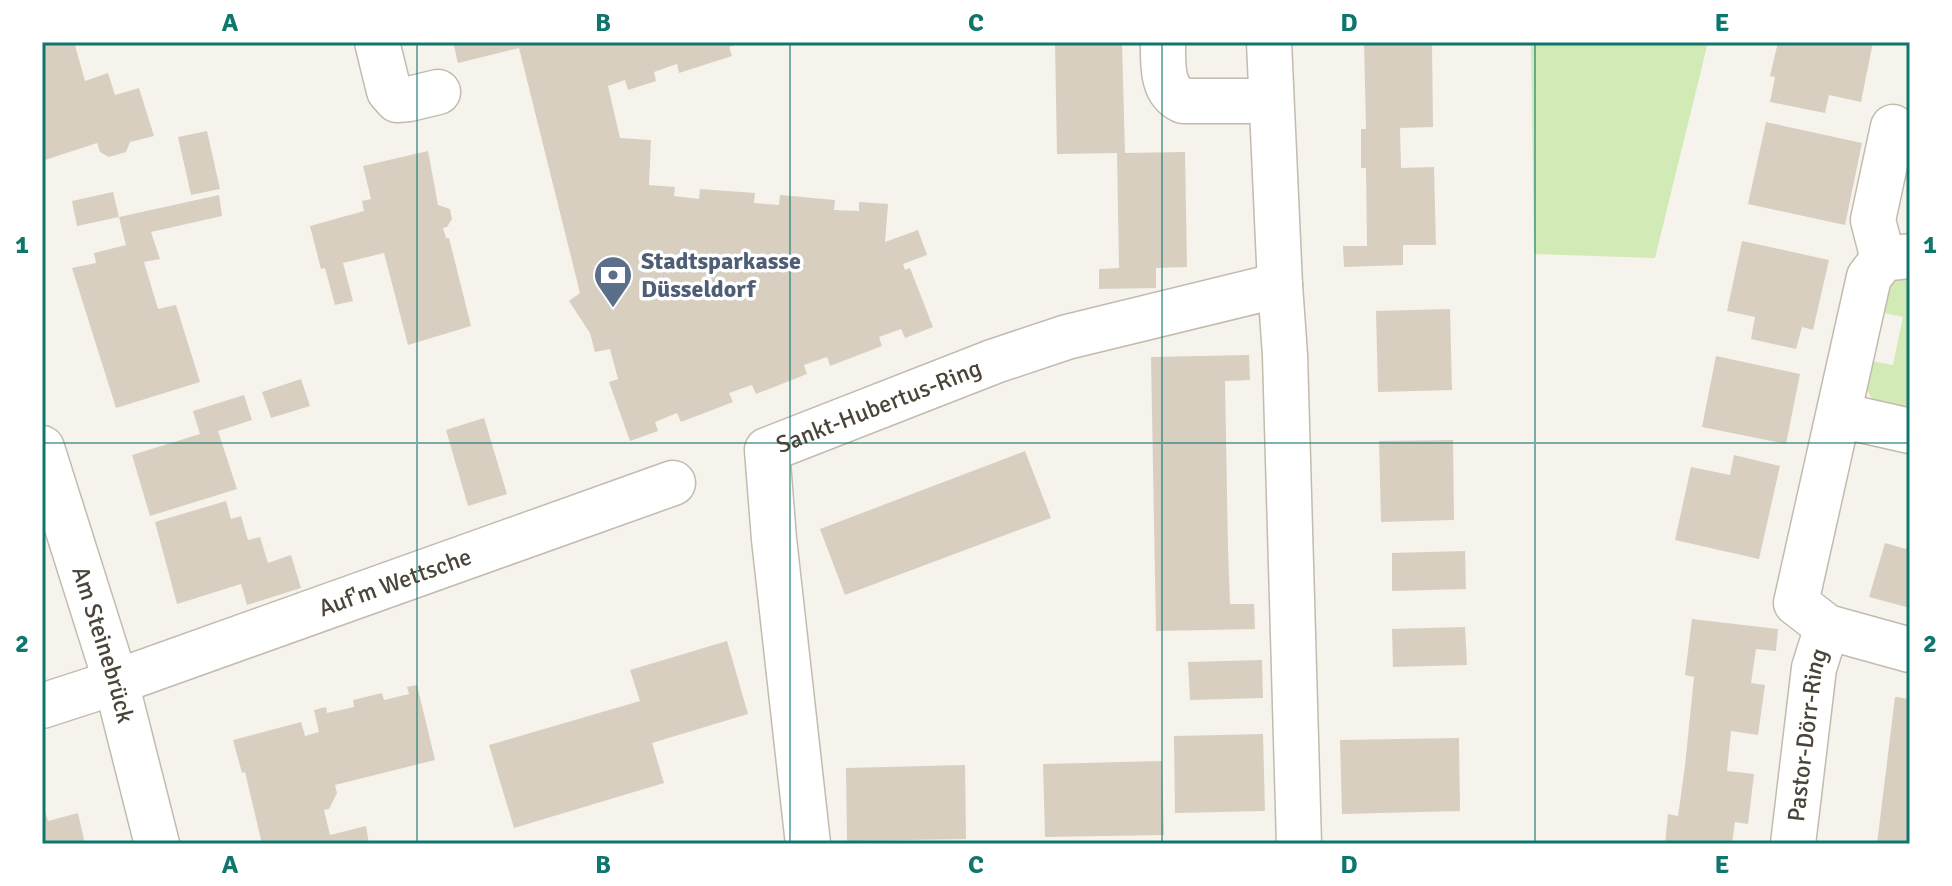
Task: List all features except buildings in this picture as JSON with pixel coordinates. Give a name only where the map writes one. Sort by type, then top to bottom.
[{"type":"street","points":[[377,42],[389,91],[397,100],[438,92]]},
{"type":"street","points":[[1163,42],[1165,77],[1174,97],[1183,101],[1271,101]]},
{"type":"street","points":[[1269,42],[1286,387],[1299,844]]},
{"type":"street","points":[[1893,127],[1873,220],[1896,257]]},
{"type":"street","name":"Pastor-Dörr-Ring","points":[[1896,257],[1869,277],[1796,603],[1827,627],[1910,650]]},
{"type":"street","name":"Sankt-Hubertus-Ring","points":[[808,844],[767,450],[995,361],[1067,337],[1280,285]]},
{"type":"street","points":[[1839,415],[1910,431]]},
{"type":"street","name":"Am Steinebrück","points":[[42,448],[116,682],[157,844]]},
{"type":"street","name":"Auf'm Wettsche","points":[[42,706],[673,483]]},
{"type":"street","name":"Pastor-Dörr-Ring","points":[[1793,844],[1814,668],[1827,627]]},
{"type":"green space","points":[[1531,42],[1708,42],[1655,258],[1534,254]]},
{"type":"green space","points":[[1910,276],[1910,412],[1886,406],[1872,398],[1866,385],[1865,360],[1893,365],[1903,317],[1875,311],[1891,283]]},
{"type":"place","name":"Stadtsparkasse Düsseldorf","points":[[613,309]]}]
